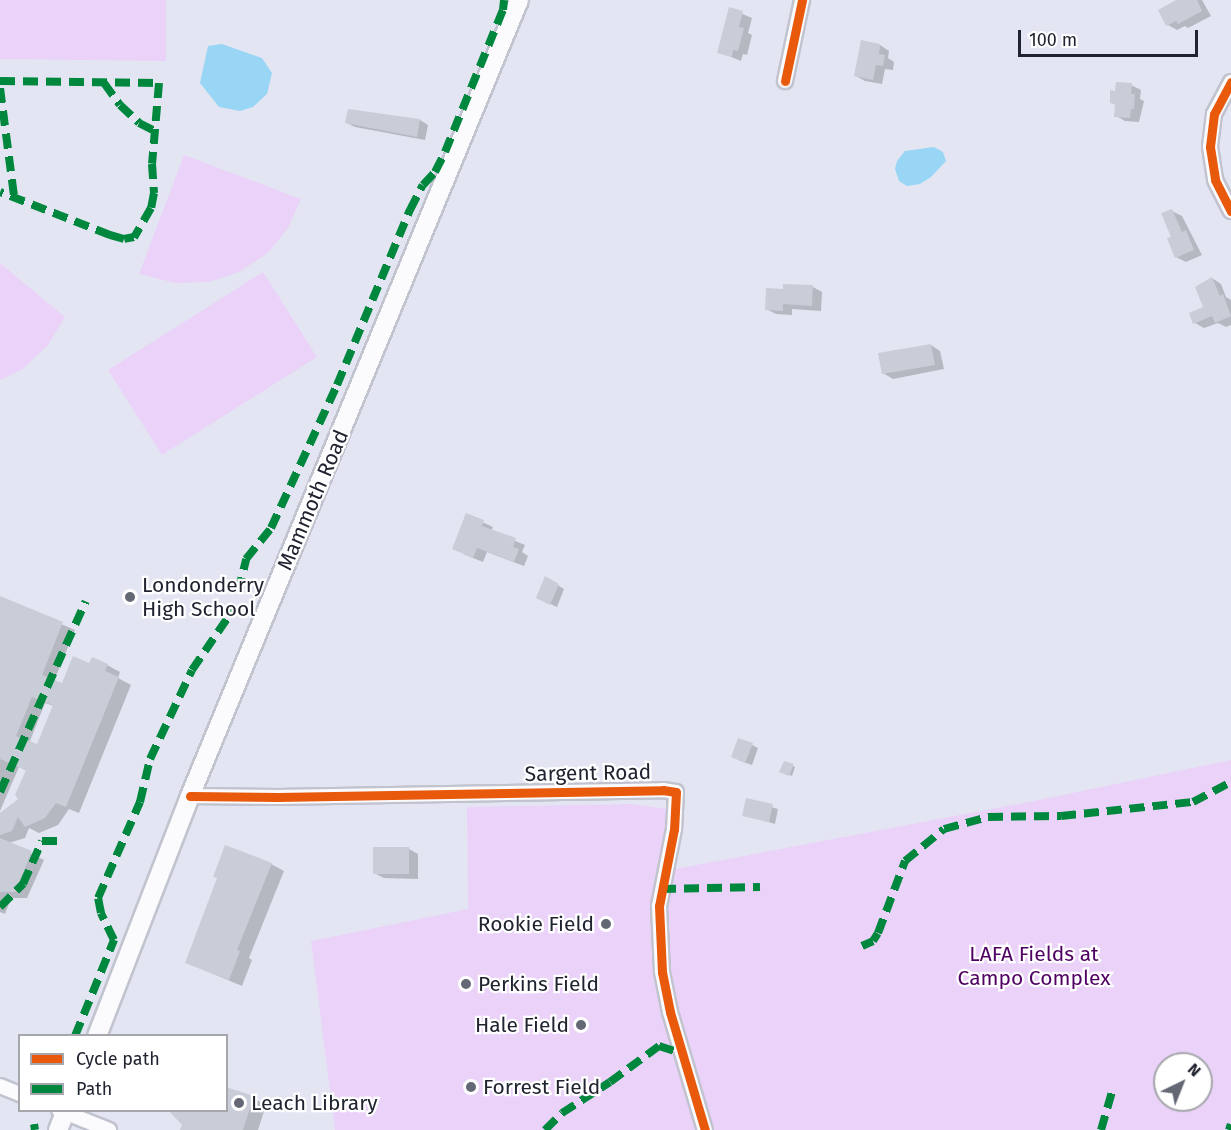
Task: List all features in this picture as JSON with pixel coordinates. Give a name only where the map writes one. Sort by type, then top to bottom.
[{"type":"main road","name":"Mammoth Road","points":[[97,1034],[190,796],[519,0]]},
{"type":"street","points":[[785,81],[802,0]]},
{"type":"street","points":[[1231,82],[1215,114],[1210,147],[1215,180],[1231,211]]},
{"type":"street","name":"Sargent Road","points":[[190,796],[663,790],[676,792],[674,829],[660,906],[662,972],[670,1012],[705,1130]]},
{"type":"street","points":[[0,1086],[18,1093]]},
{"type":"street","points":[[62,1116],[109,1130]]},
{"type":"green space","points":[[0,0],[166,0],[166,61],[0,59]]},
{"type":"green space","points":[[184,155],[301,199],[288,228],[268,253],[239,272],[209,282],[175,283],[139,274]]},
{"type":"green space","points":[[0,263],[65,317],[48,345],[23,369],[0,380]]},
{"type":"green space","points":[[263,272],[317,357],[162,455],[108,370]]},
{"type":"green space","name":"LAFA Fields at Campo Complex","points":[[1231,760],[1231,1130],[335,1130],[311,941],[468,909],[467,807],[633,804],[666,809],[667,823],[656,875],[675,869],[1034,801]]},
{"type":"water","points":[[222,44],[262,58],[272,73],[267,94],[253,107],[240,111],[219,107],[200,83],[208,46]]},
{"type":"water","points":[[934,147],[943,152],[946,161],[931,177],[920,184],[907,186],[899,181],[895,169],[897,161],[905,151]]},
{"type":"building","points":[[1176,0],[1197,0],[1202,11],[1178,24],[1176,21],[1166,26],[1158,10]]},
{"type":"building","points":[[729,7],[743,11],[739,27],[744,28],[738,51],[733,50],[732,57],[717,53]]},
{"type":"building","points":[[861,40],[880,44],[879,54],[885,55],[883,66],[876,65],[873,80],[854,76]]},
{"type":"building","points":[[1116,82],[1132,83],[1131,94],[1135,94],[1134,109],[1131,109],[1130,118],[1114,117],[1115,104],[1110,103],[1110,90],[1115,91]]},
{"type":"building","points":[[348,109],[420,119],[417,137],[345,123]]},
{"type":"building","points":[[1172,209],[1182,232],[1186,230],[1194,250],[1175,258],[1167,238],[1171,237],[1161,213]]},
{"type":"building","points":[[1212,277],[1220,296],[1223,294],[1231,316],[1215,323],[1212,316],[1193,324],[1189,313],[1203,307],[1195,287]]},
{"type":"building","points":[[783,284],[813,285],[812,306],[783,304],[783,311],[765,310],[766,288],[783,289]]},
{"type":"building","points":[[931,344],[935,365],[882,374],[878,353]]},
{"type":"building","points":[[466,513],[484,520],[482,526],[516,538],[513,547],[519,549],[514,562],[477,548],[473,558],[452,549]]},
{"type":"building","points":[[545,576],[559,584],[550,605],[536,598]]},
{"type":"building","points":[[0,596],[63,622],[42,675],[62,683],[73,656],[89,663],[92,657],[108,664],[105,671],[119,677],[66,807],[56,803],[45,818],[25,827],[18,817],[12,831],[0,835],[0,813],[18,799],[15,795],[26,770],[0,759]],"holes":[[[32,697],[53,705],[37,744],[16,736]]]},
{"type":"building","points":[[738,738],[753,743],[745,763],[731,757]]},
{"type":"building","points":[[784,761],[794,764],[789,776],[779,772]]},
{"type":"building","points":[[746,798],[773,804],[769,822],[742,816]]},
{"type":"building","points":[[0,838],[32,851],[15,892],[0,892]]},
{"type":"building","points":[[225,845],[272,863],[237,950],[240,951],[229,980],[185,963],[217,878],[213,877]]},
{"type":"building","points":[[373,847],[409,847],[409,874],[373,874]]},
{"type":"building","name":"Leach Library","points":[[228,1088],[254,1096],[243,1130],[180,1130],[182,1125],[170,1112],[228,1112]]},
{"type":"marked path","points":[[238,592],[246,559],[271,528],[337,385],[410,210],[445,152],[503,10],[504,0]]},
{"type":"marked path","points":[[0,81],[159,83],[152,164],[154,193],[151,208],[134,237],[124,239],[110,235],[0,192]]},
{"type":"marked path","points":[[104,83],[120,105],[139,123],[155,131]]},
{"type":"marked path","points":[[0,88],[14,196]]},
{"type":"marked path","points":[[0,792],[86,601]]},
{"type":"marked path","points":[[76,1034],[114,940],[101,913],[98,898],[140,802],[150,759],[192,670],[233,610]]},
{"type":"marked path","points":[[862,946],[873,941],[878,933],[905,861],[944,829],[988,817],[1061,816],[1193,802],[1231,782]]},
{"type":"marked path","points":[[0,907],[23,884],[42,841],[62,841]]},
{"type":"marked path","points":[[661,889],[760,887]]},
{"type":"marked path","points":[[545,1130],[562,1113],[659,1046],[684,1054]]},
{"type":"marked path","points":[[1101,1130],[1112,1092]]},
{"type":"marked path","points":[[34,1124],[35,1130]]},
{"type":"marked path","points":[[1229,1130],[1231,1124]]},
{"type":"cycle path","points":[[785,81],[802,0]]},
{"type":"cycle path","points":[[1231,82],[1214,114],[1210,147],[1215,180],[1231,211]]},
{"type":"cycle path","points":[[190,796],[278,797],[663,790],[676,792],[674,829],[659,906],[662,972],[670,1012],[705,1130]]},
{"type":"place","name":"Londonderry High School","points":[[130,597]]},
{"type":"place","name":"Rookie Field","points":[[606,924]]},
{"type":"place","name":"Perkins Field","points":[[466,984]]},
{"type":"place","name":"Hale Field","points":[[581,1025]]},
{"type":"place","name":"Forrest Field","points":[[471,1087]]},
{"type":"place","name":"Leach Library","points":[[239,1103]]}]
